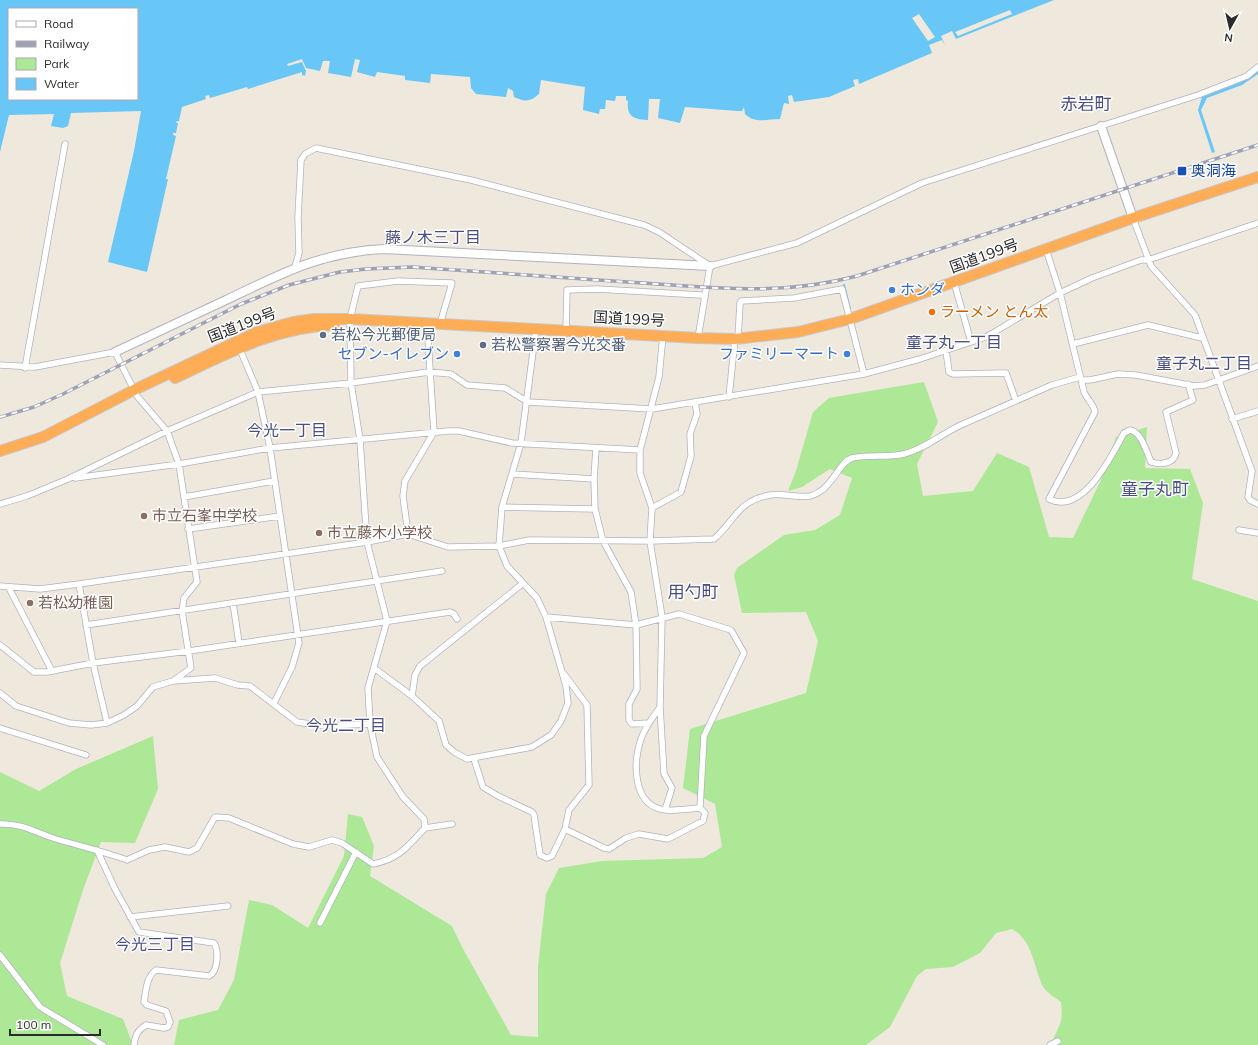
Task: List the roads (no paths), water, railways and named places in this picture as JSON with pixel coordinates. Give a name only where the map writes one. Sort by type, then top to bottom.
[{"type":"highway","name":"国道199号","points":[[0,451],[43,437],[238,344],[257,332],[293,322],[314,319],[427,327],[735,340],[798,332],[850,322],[1258,177]]},
{"type":"highway","name":"国道199号","points":[[1134,221],[1258,183]]},
{"type":"highway","name":"国道199号","points":[[427,327],[440,324],[536,332],[566,330],[662,338],[735,340]]},
{"type":"highway","name":"国道199号","points":[[0,457],[46,443],[136,393]]},
{"type":"street","points":[[0,365],[24,368],[44,366],[115,352],[295,267],[337,254],[384,248],[710,266],[797,243],[922,183],[1218,88],[1247,76],[1258,67]]},
{"type":"street","points":[[1101,126],[1148,260],[1151,266],[1193,310],[1252,471],[1248,497],[1250,500],[1258,504]]},
{"type":"street","points":[[24,368],[65,144]]},
{"type":"street","points":[[295,267],[299,253],[298,217],[301,160],[306,154],[316,148],[471,180],[644,225],[659,232],[710,266]]},
{"type":"street","points":[[0,504],[27,496],[68,479],[166,431],[258,392],[351,383],[429,372],[451,374],[467,385],[505,388],[528,402],[652,409],[864,374],[946,351],[986,337],[1006,327],[1060,293],[1092,278],[1141,260],[1148,260],[1258,223]]},
{"type":"street","points":[[1046,252],[1060,293],[1080,379],[1088,401],[1094,408],[1095,412],[1049,498],[1056,501],[1069,500],[1091,485],[1104,469],[1124,433],[1130,430],[1136,432],[1140,438],[1151,462],[1161,464],[1175,458],[1176,453],[1166,412],[1193,400],[1188,384]]},
{"type":"street","points":[[698,338],[710,266]]},
{"type":"street","points":[[0,824],[12,824],[55,839],[127,860],[149,850],[165,847],[189,852],[197,848],[215,817],[229,818],[293,844],[309,847],[332,840],[356,852],[373,864],[388,861],[405,850],[424,828],[424,819],[403,797],[377,757],[370,724],[368,688],[387,621],[367,542],[360,440],[351,383],[350,322],[358,286],[398,281],[452,283],[440,324]]},
{"type":"street","points":[[955,285],[971,342]]},
{"type":"street","points":[[566,330],[567,290],[597,289],[702,295],[705,297]]},
{"type":"street","points":[[729,397],[741,301],[794,298],[842,289],[864,374]]},
{"type":"street","points":[[1072,344],[1148,325],[1202,338]]},
{"type":"street","points":[[408,534],[403,496],[405,481],[434,432],[427,327]]},
{"type":"street","points":[[374,668],[412,696],[439,721],[446,745],[454,752],[467,759],[474,759],[532,747],[551,735],[561,720],[568,704],[561,670],[546,617],[536,598],[507,566],[500,546],[502,507],[521,443],[528,402],[536,332]]},
{"type":"street","points":[[662,338],[659,377],[652,409],[640,450],[640,472],[652,508],[650,541],[662,617],[660,707],[664,774],[672,788],[665,810]]},
{"type":"street","points":[[238,344],[258,392],[270,448],[299,643],[295,660],[274,703]]},
{"type":"street","points":[[946,351],[948,372],[954,374],[1006,373],[1016,401]]},
{"type":"street","points":[[115,352],[136,393],[166,431],[179,464],[197,582],[184,598],[182,610],[191,668],[173,681]]},
{"type":"street","points":[[0,586],[9,588],[40,589],[367,542],[408,534],[448,547],[500,546],[529,540],[650,541],[714,539],[745,505],[770,496],[810,496],[832,482],[844,464],[851,458],[903,455],[918,450],[948,431],[1052,385],[1080,379],[1090,380],[1118,374],[1136,375],[1205,386],[1258,366]]},
{"type":"street","points":[[652,508],[681,492],[690,456],[690,434],[698,414],[695,402]]},
{"type":"street","points":[[1232,419],[1258,411]]},
{"type":"street","points":[[68,479],[179,464],[270,448],[434,432],[459,431],[521,443],[640,450]]},
{"type":"street","points":[[596,448],[594,509],[602,541],[631,592],[636,625],[637,689],[629,704],[629,720],[632,724],[649,723]]},
{"type":"street","points":[[512,474],[594,480]]},
{"type":"street","points":[[184,497],[274,481]]},
{"type":"street","points":[[502,507],[594,509]]},
{"type":"street","points":[[188,529],[280,516]]},
{"type":"street","points":[[1239,530],[1258,533]]},
{"type":"street","points":[[86,625],[442,571]]},
{"type":"street","points":[[79,584],[93,663],[107,723]]},
{"type":"street","points":[[412,696],[415,675],[420,666],[522,584]]},
{"type":"street","points":[[9,588],[52,671]]},
{"type":"street","points":[[233,603],[239,643]]},
{"type":"street","points":[[0,645],[34,672],[52,671],[93,663],[189,651],[450,612],[454,614],[457,619]]},
{"type":"street","points":[[546,617],[636,625],[662,617],[679,614],[731,630],[744,653],[704,736],[700,808]]},
{"type":"street","points":[[474,759],[483,786],[498,796],[532,812],[534,815],[540,855],[543,858],[552,856],[565,829],[569,810],[589,785],[587,705],[561,670]]},
{"type":"street","points":[[0,693],[16,706],[69,723],[91,725],[107,723],[124,715],[137,706],[153,687],[173,681],[215,678],[238,685],[250,686],[297,722],[324,726],[370,724]]},
{"type":"street","points":[[565,829],[609,849],[626,838],[639,834],[668,839],[703,821],[706,813],[700,808],[665,810],[649,803],[640,794],[637,755],[642,738],[649,723],[660,707]]},
{"type":"street","points":[[0,728],[86,755]]},
{"type":"street","points":[[424,828],[452,824]]},
{"type":"street","points":[[97,850],[115,889],[139,932],[214,943],[217,947],[215,970],[213,974],[209,976],[156,970],[151,973],[144,1002],[147,1005],[166,1011],[170,1022],[168,1027],[164,1028],[146,1025],[140,1029],[135,1036],[134,1045]]},
{"type":"street","points":[[320,923],[356,852]]},
{"type":"street","points":[[130,917],[228,906]]},
{"type":"street","points":[[0,954],[40,1007],[103,1045]]},
{"type":"street","points":[[1050,1045],[1058,1041]]},
{"type":"water","points":[[0,0],[1054,0],[956,39],[952,31],[941,36],[945,45],[942,40],[929,45],[932,53],[859,84],[858,79],[853,80],[855,86],[829,97],[794,102],[792,95],[788,96],[789,104],[784,103],[780,119],[753,119],[745,114],[744,107],[742,111],[738,111],[685,107],[680,123],[658,118],[660,99],[649,99],[648,120],[643,120],[635,118],[630,114],[626,96],[616,96],[615,101],[606,100],[605,109],[600,109],[599,114],[583,110],[585,87],[541,80],[539,94],[530,100],[521,100],[514,97],[513,91],[508,88],[506,97],[476,94],[471,88],[470,77],[431,74],[430,83],[405,80],[405,76],[377,72],[375,77],[357,72],[360,60],[355,59],[351,77],[328,73],[330,61],[323,61],[320,71],[306,68],[302,59],[287,64],[288,66],[302,62],[306,71],[305,76],[302,75],[302,72],[248,89],[247,87],[210,98],[209,95],[205,96],[206,99],[182,107],[179,121],[176,123],[178,123],[176,133],[173,133],[173,135],[176,136],[166,179],[168,179],[147,272],[108,262],[134,151],[141,111],[71,113],[68,126],[63,128],[51,126],[54,114],[9,115],[0,152]],"holes":[[[1010,10],[1012,14],[958,36],[955,32]],[[919,14],[935,37],[928,41],[912,18]]]},
{"type":"water","points":[[1258,71],[1258,74],[1242,85],[1207,98],[1201,110],[1215,152],[1212,153],[1198,110],[1202,97],[1241,82]]},
{"type":"waterway","points":[[844,285],[850,309]]},
{"type":"railway","points":[[0,417],[34,407],[63,394],[241,304],[289,285],[340,272],[412,267],[697,287],[750,289],[802,286],[857,276],[1258,145]]},
{"type":"place","name":"奥洞海","points":[[1182,171]]},
{"type":"place","name":"ホンダ","points":[[892,290]]},
{"type":"place","name":"ラーメン とん太","points":[[932,312]]},
{"type":"place","name":"若松今光郵便局","points":[[323,335]]},
{"type":"place","name":"若松警察署今光交番","points":[[483,345]]},
{"type":"place","name":"セブン-イレブン","points":[[457,354]]},
{"type":"place","name":"ファミリーマート","points":[[847,354]]},
{"type":"place","name":"市立石峯中学校","points":[[144,516]]},
{"type":"place","name":"市立藤木小学校","points":[[319,533]]},
{"type":"place","name":"若松幼稚園","points":[[30,603]]},
{"type":"district","name":"赤岩町","points":[[1086,104]]},
{"type":"district","name":"藤ノ木三丁目","points":[[433,237]]},
{"type":"district","name":"童子丸一丁目","points":[[954,342]]},
{"type":"district","name":"童子丸二丁目","points":[[1204,363]]},
{"type":"district","name":"今光一丁目","points":[[287,430]]},
{"type":"district","name":"童子丸町","points":[[1155,489]]},
{"type":"district","name":"用勺町","points":[[693,592]]},
{"type":"district","name":"今光二丁目","points":[[346,725]]},
{"type":"district","name":"今光三丁目","points":[[155,944]]}]
